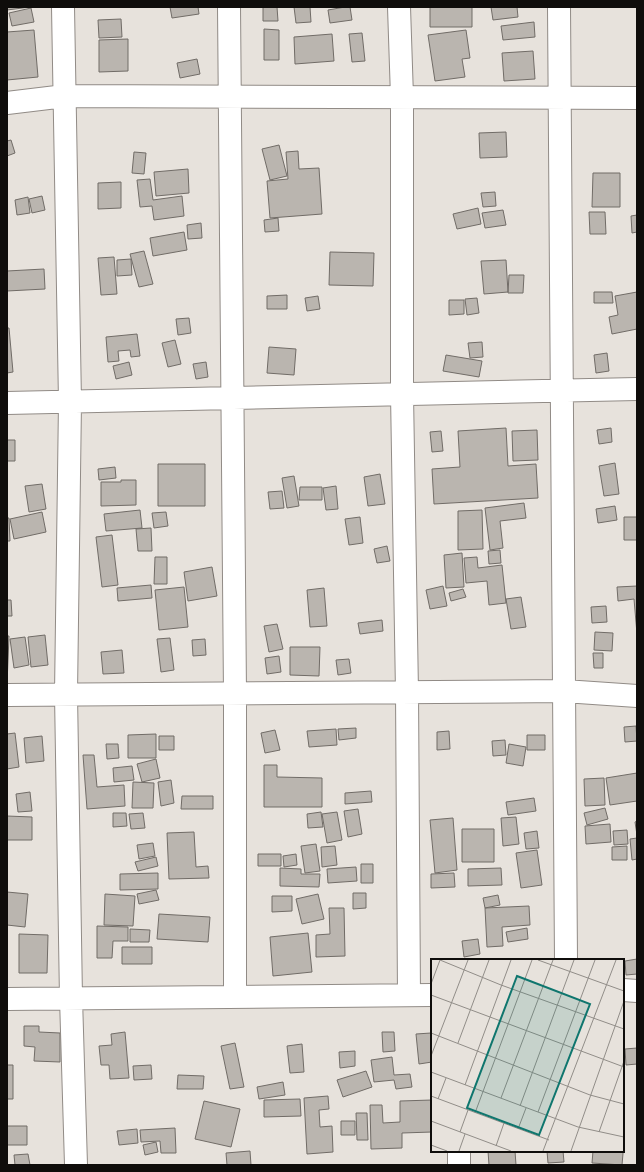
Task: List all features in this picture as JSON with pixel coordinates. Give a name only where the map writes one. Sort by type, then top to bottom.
[{"type":"street","points":[[63,7],[70,402],[66,694],[71,998],[76,1165]]},
{"type":"street","points":[[229,7],[231,97],[235,693],[235,997]]},
{"type":"street","points":[[399,7],[402,97],[402,394],[408,692],[409,995]]},
{"type":"street","points":[[559,7],[566,959]]},
{"type":"street","points":[[7,103],[65,96],[637,98]]},
{"type":"street","points":[[7,404],[637,389]]},
{"type":"street","points":[[7,695],[564,691],[637,696]]},
{"type":"street","points":[[624,990],[637,990]]},
{"type":"street","points":[[7,999],[431,995]]},
{"type":"street","points":[[459,1152],[459,1165]]},
{"type":"building","points":[[7,7],[30,7],[7,10]]},
{"type":"building","points":[[170,7],[198,7],[199,14],[172,18]]},
{"type":"building","points":[[263,7],[277,7],[278,21],[263,21]]},
{"type":"building","points":[[294,7],[310,7],[311,22],[296,23]]},
{"type":"building","points":[[350,7],[352,20],[330,23],[328,10]]},
{"type":"building","points":[[430,7],[472,7],[472,27],[430,27]]},
{"type":"building","points":[[491,7],[517,7],[518,17],[493,20]]},
{"type":"building","points":[[31,8],[34,22],[12,26],[9,13]]},
{"type":"building","points":[[121,19],[122,37],[99,38],[98,20]]},
{"type":"building","points":[[534,22],[535,37],[503,40],[501,26]]},
{"type":"building","points":[[264,29],[279,30],[279,60],[264,60]]},
{"type":"building","points":[[34,30],[38,77],[7,80],[7,32]]},
{"type":"building","points":[[466,30],[470,58],[462,59],[465,77],[435,81],[428,35]]},
{"type":"building","points":[[362,33],[365,61],[352,62],[349,34]]},
{"type":"building","points":[[332,34],[334,61],[295,64],[294,37]]},
{"type":"building","points":[[128,39],[128,71],[99,72],[99,40]]},
{"type":"building","points":[[533,51],[535,79],[504,81],[502,53]]},
{"type":"building","points":[[197,59],[200,74],[180,78],[177,63]]},
{"type":"building","points":[[506,132],[507,157],[480,158],[479,133]]},
{"type":"building","points":[[11,140],[15,153],[7,156],[7,141]]},
{"type":"building","points":[[279,145],[287,176],[270,180],[262,149]]},
{"type":"building","points":[[298,151],[299,169],[319,168],[322,214],[270,218],[267,181],[288,179],[286,152]]},
{"type":"building","points":[[134,152],[146,153],[144,174],[132,173]]},
{"type":"building","points":[[188,169],[189,193],[156,196],[154,172]]},
{"type":"building","points":[[593,173],[620,173],[620,207],[592,207]]},
{"type":"building","points":[[150,179],[153,200],[182,196],[184,216],[154,220],[152,206],[140,207],[137,180]]},
{"type":"building","points":[[121,182],[121,208],[98,209],[98,183]]},
{"type":"building","points":[[495,192],[496,206],[483,207],[481,193]]},
{"type":"building","points":[[42,196],[45,210],[32,213],[29,199]]},
{"type":"building","points":[[28,197],[30,213],[17,215],[15,200]]},
{"type":"building","points":[[478,208],[481,224],[457,229],[453,214]]},
{"type":"building","points":[[503,210],[506,225],[485,228],[482,213]]},
{"type":"building","points":[[589,212],[605,212],[606,234],[590,234]]},
{"type":"building","points":[[637,215],[637,232],[632,233],[631,216]]},
{"type":"building","points":[[278,218],[279,231],[265,232],[264,220]]},
{"type":"building","points":[[201,223],[202,238],[188,239],[187,225]]},
{"type":"building","points":[[184,232],[187,250],[153,256],[150,238]]},
{"type":"building","points":[[144,251],[153,284],[139,287],[130,254]]},
{"type":"building","points":[[330,252],[374,253],[373,286],[329,285]]},
{"type":"building","points":[[114,257],[117,294],[101,295],[98,258]]},
{"type":"building","points":[[131,259],[132,275],[117,276],[117,260]]},
{"type":"building","points":[[506,260],[508,292],[484,294],[481,261]]},
{"type":"building","points":[[44,269],[45,289],[7,291],[7,271]]},
{"type":"building","points":[[509,275],[524,275],[523,293],[508,293]]},
{"type":"building","points":[[594,292],[612,292],[613,303],[594,303]]},
{"type":"building","points":[[637,292],[637,329],[612,334],[609,317],[618,315],[615,296]]},
{"type":"building","points":[[287,295],[287,309],[267,309],[267,296]]},
{"type":"building","points":[[318,296],[320,309],[307,311],[305,298]]},
{"type":"building","points":[[477,298],[479,313],[467,315],[465,299]]},
{"type":"building","points":[[449,300],[464,300],[464,314],[449,315]]},
{"type":"building","points":[[189,318],[191,333],[178,335],[176,319]]},
{"type":"building","points":[[7,328],[9,328],[13,372],[7,373]]},
{"type":"building","points":[[137,334],[140,356],[131,357],[130,350],[118,351],[119,361],[108,362],[106,337]]},
{"type":"building","points":[[175,340],[181,364],[168,367],[162,343]]},
{"type":"building","points":[[482,342],[483,357],[470,358],[468,343]]},
{"type":"building","points":[[269,347],[296,349],[294,375],[267,373]]},
{"type":"building","points":[[607,353],[609,371],[596,373],[594,355]]},
{"type":"building","points":[[446,355],[482,361],[479,377],[443,371]]},
{"type":"building","points":[[129,362],[132,375],[116,379],[113,366]]},
{"type":"building","points":[[206,362],[208,377],[196,379],[193,364]]},
{"type":"building","points":[[506,428],[508,466],[536,464],[538,498],[434,504],[432,469],[460,467],[458,431]]},
{"type":"building","points":[[611,428],[612,442],[599,444],[597,430]]},
{"type":"building","points":[[537,430],[538,460],[513,461],[512,431]]},
{"type":"building","points":[[441,431],[443,451],[432,452],[430,432]]},
{"type":"building","points":[[7,440],[15,440],[15,461],[7,461]]},
{"type":"building","points":[[615,463],[619,494],[604,496],[599,466]]},
{"type":"building","points":[[158,464],[205,464],[205,506],[158,506]]},
{"type":"building","points":[[115,467],[116,478],[99,480],[98,469]]},
{"type":"building","points":[[380,474],[385,504],[368,506],[364,477]]},
{"type":"building","points":[[294,476],[299,506],[287,508],[282,478]]},
{"type":"building","points":[[121,480],[136,480],[136,505],[101,506],[101,482],[121,482]]},
{"type":"building","points":[[42,484],[46,509],[29,512],[25,486]]},
{"type":"building","points":[[336,486],[338,509],[326,510],[323,488]]},
{"type":"building","points":[[300,487],[322,487],[322,500],[299,500]]},
{"type":"building","points":[[282,491],[284,508],[270,509],[268,492]]},
{"type":"building","points":[[524,503],[526,518],[500,521],[503,548],[490,550],[485,508]]},
{"type":"building","points":[[615,506],[617,520],[598,523],[596,509]]},
{"type":"building","points":[[140,510],[142,528],[106,531],[104,514]]},
{"type":"building","points":[[482,510],[483,549],[458,550],[458,511]]},
{"type":"building","points":[[42,512],[46,532],[14,539],[10,519]]},
{"type":"building","points":[[166,512],[168,526],[154,528],[152,513]]},
{"type":"building","points":[[360,517],[363,543],[349,545],[345,519]]},
{"type":"building","points":[[624,517],[637,517],[637,540],[624,540]]},
{"type":"building","points":[[7,518],[9,518],[10,541],[7,541]]},
{"type":"building","points":[[151,528],[152,551],[138,551],[136,529]]},
{"type":"building","points":[[112,535],[118,585],[102,587],[96,537]]},
{"type":"building","points":[[387,546],[390,561],[377,563],[374,549]]},
{"type":"building","points":[[500,550],[501,563],[489,564],[488,551]]},
{"type":"building","points":[[462,553],[464,587],[446,588],[444,555]]},
{"type":"building","points":[[155,557],[167,557],[167,584],[154,584]]},
{"type":"building","points":[[477,557],[478,568],[502,565],[506,603],[489,605],[487,581],[466,583],[464,558]]},
{"type":"building","points":[[212,567],[217,596],[188,601],[184,572]]},
{"type":"building","points":[[151,585],[152,598],[118,601],[117,588]]},
{"type":"building","points":[[443,586],[447,606],[430,609],[426,590]]},
{"type":"building","points":[[637,586],[637,634],[634,599],[618,601],[617,587]]},
{"type":"building","points":[[184,587],[188,627],[159,630],[155,590]]},
{"type":"building","points":[[324,588],[327,626],[310,627],[307,590]]},
{"type":"building","points":[[463,589],[466,597],[451,601],[449,593]]},
{"type":"building","points":[[521,597],[526,627],[511,629],[506,599]]},
{"type":"building","points":[[7,600],[11,600],[12,616],[7,616]]},
{"type":"building","points":[[606,606],[607,622],[592,623],[591,607]]},
{"type":"building","points":[[382,620],[383,631],[360,634],[358,623]]},
{"type":"building","points":[[277,624],[283,649],[269,652],[264,626]]},
{"type":"building","points":[[595,632],[613,633],[612,651],[594,650]]},
{"type":"building","points":[[45,635],[48,665],[31,667],[28,637]]},
{"type":"building","points":[[7,636],[9,636],[7,684]]},
{"type":"building","points":[[25,637],[29,665],[14,668],[10,639]]},
{"type":"building","points":[[170,638],[174,670],[161,672],[157,639]]},
{"type":"building","points":[[205,639],[206,655],[193,656],[192,640]]},
{"type":"building","points":[[290,647],[320,647],[319,676],[290,675]]},
{"type":"building","points":[[122,650],[124,673],[103,674],[101,652]]},
{"type":"building","points":[[593,653],[603,653],[603,668],[594,668]]},
{"type":"building","points":[[279,656],[281,672],[267,674],[265,658]]},
{"type":"building","points":[[349,659],[351,673],[338,675],[336,660]]},
{"type":"building","points":[[636,726],[637,741],[625,742],[624,727]]},
{"type":"building","points":[[356,728],[356,738],[339,740],[338,729]]},
{"type":"building","points":[[336,729],[337,745],[309,747],[307,731]]},
{"type":"building","points":[[275,730],[280,750],[265,753],[261,733]]},
{"type":"building","points":[[449,731],[450,749],[437,750],[437,732]]},
{"type":"building","points":[[15,733],[19,767],[7,769],[7,734]]},
{"type":"building","points":[[156,734],[156,758],[128,758],[128,735]]},
{"type":"building","points":[[527,735],[545,735],[545,750],[527,750]]},
{"type":"building","points":[[42,736],[44,761],[26,763],[24,738]]},
{"type":"building","points":[[159,736],[174,736],[174,750],[159,750]]},
{"type":"building","points":[[505,740],[506,755],[493,756],[492,741]]},
{"type":"building","points":[[106,744],[118,744],[119,758],[107,759]]},
{"type":"building","points":[[509,744],[526,747],[523,766],[506,763]]},
{"type":"building","points":[[83,755],[94,755],[97,787],[124,785],[125,806],[87,809]]},
{"type":"building","points":[[156,759],[160,778],[142,782],[137,764]]},
{"type":"building","points":[[264,765],[277,765],[277,777],[322,778],[322,807],[264,807]]},
{"type":"building","points":[[132,766],[134,780],[114,782],[113,768]]},
{"type":"building","points":[[637,773],[637,801],[610,805],[606,778]]},
{"type":"building","points":[[604,778],[605,805],[585,806],[584,779]]},
{"type":"building","points":[[171,780],[174,803],[161,806],[158,782]]},
{"type":"building","points":[[133,782],[154,783],[153,808],[132,808]]},
{"type":"building","points":[[371,791],[372,802],[345,804],[345,793]]},
{"type":"building","points":[[30,792],[32,811],[18,812],[16,794]]},
{"type":"building","points":[[182,796],[213,796],[213,809],[181,809]]},
{"type":"building","points":[[534,798],[536,811],[508,815],[506,802]]},
{"type":"building","points":[[605,808],[608,819],[587,825],[584,813]]},
{"type":"building","points":[[358,809],[362,834],[348,837],[344,811]]},
{"type":"building","points":[[321,812],[323,827],[308,828],[307,814]]},
{"type":"building","points":[[337,812],[342,840],[327,843],[322,814]]},
{"type":"building","points":[[113,813],[126,813],[127,826],[113,827]]},
{"type":"building","points":[[143,813],[145,828],[131,829],[129,814]]},
{"type":"building","points":[[7,816],[32,817],[32,840],[7,840]]},
{"type":"building","points":[[516,817],[519,844],[503,846],[501,818]]},
{"type":"building","points":[[453,818],[457,870],[435,873],[430,820]]},
{"type":"building","points":[[637,821],[637,835],[635,822]]},
{"type":"building","points":[[610,824],[611,842],[586,844],[585,826]]},
{"type":"building","points":[[462,829],[494,829],[494,862],[462,862]]},
{"type":"building","points":[[627,830],[628,844],[614,845],[613,831]]},
{"type":"building","points":[[537,831],[539,848],[526,849],[524,833]]},
{"type":"building","points":[[194,832],[196,867],[208,866],[209,878],[169,879],[167,833]]},
{"type":"building","points":[[637,838],[637,859],[632,860],[630,839]]},
{"type":"building","points":[[153,843],[155,856],[139,859],[137,845]]},
{"type":"building","points":[[316,844],[320,871],[305,873],[301,846]]},
{"type":"building","points":[[335,846],[337,865],[322,867],[321,847]]},
{"type":"building","points":[[627,846],[627,860],[612,860],[612,847]]},
{"type":"building","points":[[537,850],[542,885],[521,888],[516,853]]},
{"type":"building","points":[[258,854],[281,854],[281,866],[258,866]]},
{"type":"building","points":[[296,854],[297,865],[284,867],[283,856]]},
{"type":"building","points":[[156,857],[158,866],[138,871],[135,862]]},
{"type":"building","points":[[361,864],[373,864],[373,883],[361,883]]},
{"type":"building","points":[[356,867],[357,881],[328,883],[327,869]]},
{"type":"building","points":[[280,868],[301,869],[301,874],[320,874],[319,887],[280,886]]},
{"type":"building","points":[[501,868],[502,885],[468,886],[468,869]]},
{"type":"building","points":[[158,873],[158,889],[120,890],[120,874]]},
{"type":"building","points":[[454,873],[455,887],[431,888],[431,874]]},
{"type":"building","points":[[156,890],[159,900],[139,904],[137,894]]},
{"type":"building","points":[[7,892],[28,894],[25,927],[7,925]]},
{"type":"building","points":[[353,893],[366,893],[366,908],[353,909]]},
{"type":"building","points":[[105,894],[135,896],[133,926],[104,925]]},
{"type":"building","points":[[318,894],[324,919],[302,924],[296,899]]},
{"type":"building","points":[[498,895],[500,905],[485,908],[483,898]]},
{"type":"building","points":[[272,896],[292,896],[292,911],[272,912]]},
{"type":"building","points":[[529,906],[530,925],[502,927],[503,946],[487,947],[485,908]]},
{"type":"building","points":[[329,908],[344,908],[345,956],[316,957],[316,935],[330,934]]},
{"type":"building","points":[[159,914],[210,917],[208,942],[157,939]]},
{"type":"building","points":[[97,926],[128,927],[128,941],[113,941],[112,958],[97,958]]},
{"type":"building","points":[[527,928],[528,939],[508,942],[506,932]]},
{"type":"building","points":[[130,929],[150,930],[149,942],[130,942]]},
{"type":"building","points":[[308,933],[312,972],[273,976],[270,937]]},
{"type":"building","points":[[19,934],[48,935],[47,973],[19,973]]},
{"type":"building","points":[[478,939],[480,954],[464,957],[462,941]]},
{"type":"building","points":[[122,947],[152,947],[152,964],[122,964]]},
{"type":"building","points":[[637,959],[637,974],[626,975],[625,961]]},
{"type":"building","points":[[24,1026],[39,1026],[39,1032],[60,1033],[60,1062],[34,1061],[35,1047],[24,1046]]},
{"type":"building","points":[[125,1032],[129,1078],[110,1079],[109,1065],[101,1065],[99,1046],[112,1045],[111,1034]]},
{"type":"building","points":[[382,1032],[394,1032],[395,1051],[383,1052]]},
{"type":"building","points":[[431,1033],[431,1062],[419,1064],[416,1034]]},
{"type":"building","points":[[235,1043],[244,1087],[230,1089],[221,1046]]},
{"type":"building","points":[[302,1044],[304,1072],[290,1073],[287,1046]]},
{"type":"building","points":[[637,1048],[637,1064],[626,1065],[625,1049]]},
{"type":"building","points":[[355,1051],[355,1066],[340,1068],[339,1052]]},
{"type":"building","points":[[392,1057],[394,1075],[410,1074],[412,1087],[396,1089],[394,1080],[374,1082],[371,1060]]},
{"type":"building","points":[[7,1065],[13,1065],[13,1099],[7,1099]]},
{"type":"building","points":[[151,1065],[152,1079],[134,1080],[133,1066]]},
{"type":"building","points":[[366,1071],[372,1087],[343,1097],[337,1080]]},
{"type":"building","points":[[178,1075],[204,1076],[203,1089],[177,1089]]},
{"type":"building","points":[[283,1082],[285,1095],[259,1099],[257,1087]]},
{"type":"building","points":[[328,1096],[329,1109],[319,1110],[320,1127],[332,1126],[333,1152],[307,1154],[304,1098]]},
{"type":"building","points":[[300,1099],[301,1116],[264,1117],[264,1100]]},
{"type":"building","points":[[431,1100],[431,1132],[402,1133],[402,1148],[371,1149],[370,1105],[382,1105],[383,1123],[400,1122],[400,1101]]},
{"type":"building","points":[[204,1101],[240,1109],[231,1147],[195,1139]]},
{"type":"building","points":[[356,1113],[367,1113],[368,1140],[357,1140]]},
{"type":"building","points":[[341,1121],[355,1121],[355,1135],[341,1135]]},
{"type":"building","points":[[7,1126],[27,1126],[27,1145],[7,1145]]},
{"type":"building","points":[[175,1128],[176,1153],[161,1153],[160,1141],[141,1142],[140,1130]]},
{"type":"building","points":[[137,1129],[138,1143],[119,1145],[117,1131]]},
{"type":"building","points":[[156,1142],[158,1152],[145,1155],[143,1145]]},
{"type":"building","points":[[250,1151],[251,1165],[227,1165],[226,1153]]},
{"type":"building","points":[[488,1152],[515,1152],[516,1165],[489,1165]]},
{"type":"building","points":[[547,1152],[563,1152],[564,1162],[548,1163]]},
{"type":"building","points":[[593,1152],[623,1152],[622,1165],[592,1163]]},
{"type":"building","points":[[28,1154],[30,1165],[15,1165],[14,1155]]}]
